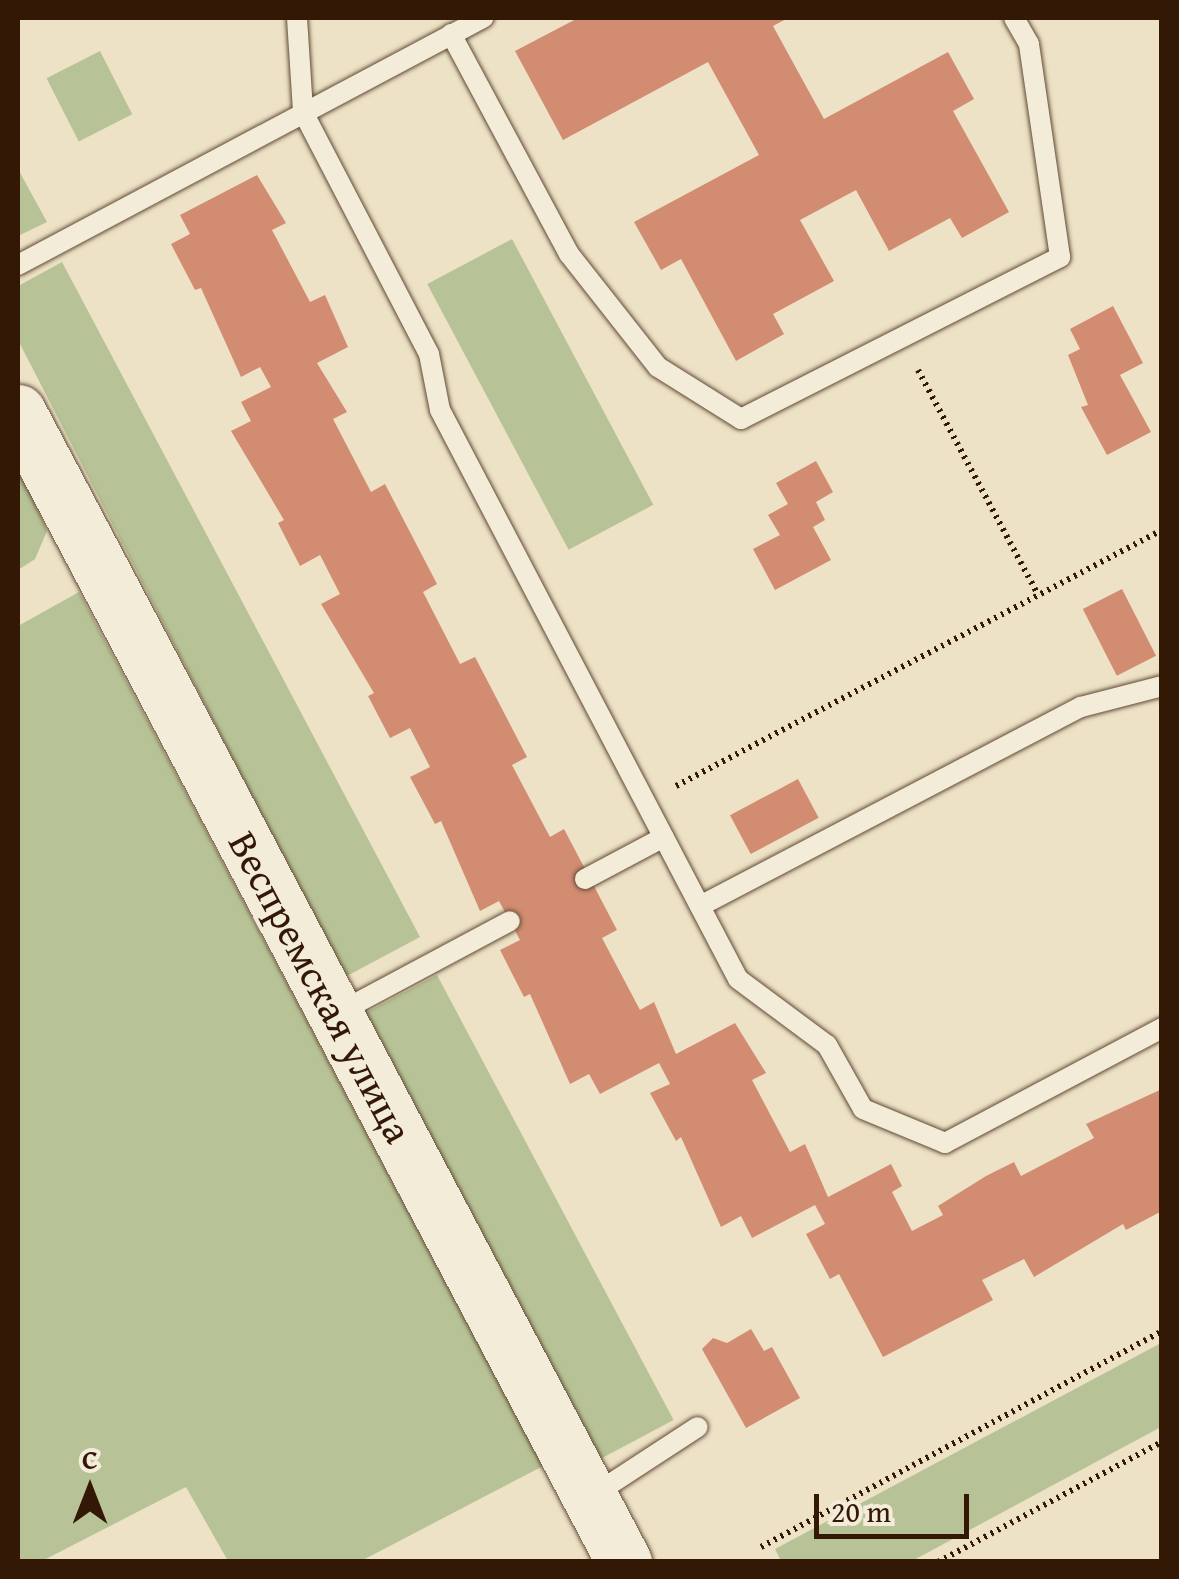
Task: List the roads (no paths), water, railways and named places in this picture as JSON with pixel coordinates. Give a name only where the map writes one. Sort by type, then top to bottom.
[{"type":"street","name":"Веспремская улица","points":[[18,412],[624,1562]]},
{"type":"lane","points":[[297,18],[304,112],[430,354],[440,410],[738,979],[826,1045],[864,1109],[945,1143],[1162,1028]]},
{"type":"lane","points":[[18,265],[483,18]]},
{"type":"lane","points":[[451,34],[569,254],[658,367],[741,419],[1060,257],[1030,44],[1014,18]]},
{"type":"lane","points":[[700,906],[1081,706],[1162,686]]},
{"type":"lane","points":[[585,879],[664,837]]},
{"type":"lane","points":[[336,1014],[510,921]]},
{"type":"lane","points":[[590,1498],[698,1427]]}]
